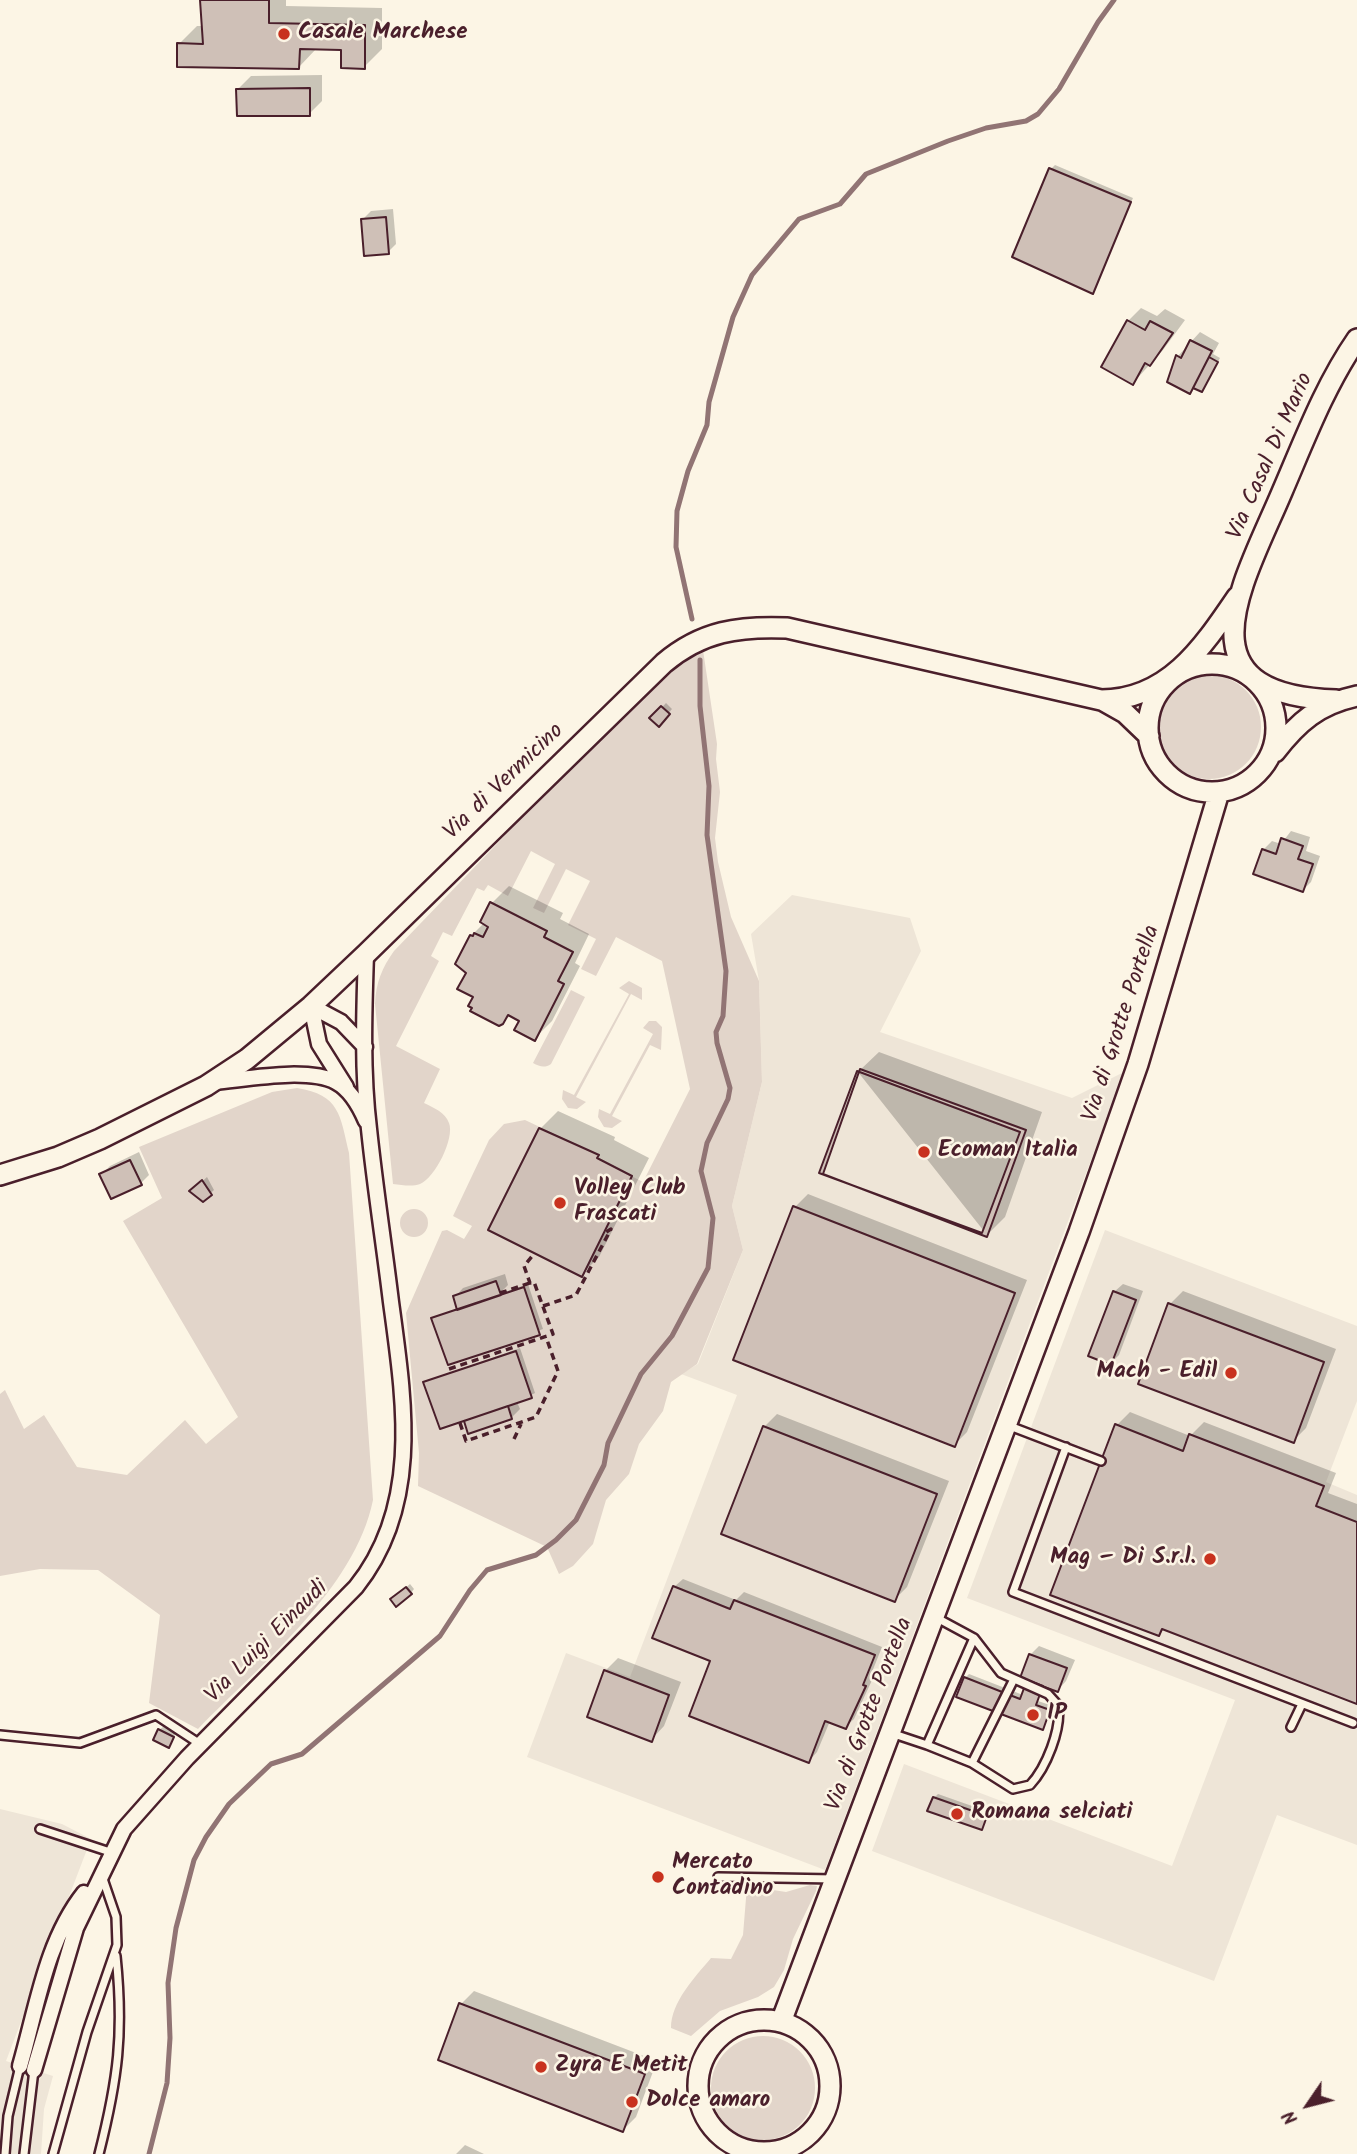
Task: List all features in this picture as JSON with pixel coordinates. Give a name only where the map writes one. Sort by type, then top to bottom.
[{"type":"main road","name":"Via Casal Di Mario","points":[[1177,674],[1209,637],[1237,597],[1322,404],[1357,340]]},
{"type":"main road","name":"Via Casal Di Mario","points":[[1237,597],[1233,620],[1234,640],[1255,680]]},
{"type":"main road","name":"Via di Vermicino","points":[[0,1175],[82,1147],[214,1082],[312,1006],[664,663],[708,635],[752,627],[803,631],[1101,700],[1125,713],[1149,736]]},
{"type":"main road","points":[[1336,700],[1304,719],[1257,775],[1239,787],[1219,792],[1190,788],[1165,772],[1154,755],[1149,736],[1149,718],[1154,701],[1164,686],[1177,674],[1196,666],[1217,664],[1234,667],[1290,696],[1336,700],[1357,696]]},
{"type":"main road","name":"Via di Vermicino","points":[[1101,700],[1137,694],[1177,674]]},
{"type":"main road","points":[[1255,680],[1269,696],[1276,716],[1276,738],[1270,758]]},
{"type":"main road","name":"Via di Grotte Portella","points":[[782,2022],[1138,1064],[1219,792]]},
{"type":"main road","points":[[755,2020],[782,2022],[804,2033],[819,2049],[830,2077],[828,2106],[813,2131],[792,2147],[765,2152],[735,2150],[720,2136],[702,2109],[698,2089],[703,2060],[714,2042],[737,2025],[755,2020]]},
{"type":"street","name":"Via Luigi Einaudi","points":[[27,2068],[62,1926],[100,1872],[110,1852],[136,1813],[365,1575],[382,1545],[399,1495],[404,1456],[404,1408],[368,1126],[366,954]]},
{"type":"street","name":"Via Luigi Einaudi","points":[[312,1006],[319,1044],[368,1126]]},
{"type":"street","points":[[312,1006],[338,1019],[365,1047]]},
{"type":"street","points":[[214,1082],[284,1075],[313,1077],[336,1082],[351,1095]]},
{"type":"lane","points":[[1006,1425],[1101,1461]]},
{"type":"lane","points":[[1066,1447],[1013,1591],[1353,1723]]},
{"type":"lane","points":[[890,1733],[972,1763],[1013,1789],[1030,1785],[1043,1767],[1058,1721],[1058,1705],[1048,1694],[1013,1681],[995,1667],[974,1638],[933,1617]]},
{"type":"lane","points":[[927,1745],[974,1638]]},
{"type":"lane","points":[[972,1763],[1013,1681]]},
{"type":"lane","points":[[1291,1727],[1302,1703]]},
{"type":"lane","points":[[0,1735],[80,1743],[156,1715],[200,1744]]},
{"type":"lane","points":[[40,1829],[110,1852]]},
{"type":"lane","points":[[99,2154],[120,2046],[121,2015],[116,1917],[100,1872]]},
{"type":"lane","points":[[718,1877],[835,1879]]},
{"type":"lane","points":[[53,2154],[87,2032],[116,1952]]},
{"type":"lane","points":[[5,2154],[8,2116],[27,2068]]},
{"type":"lane","points":[[24,2154],[27,2068]]},
{"type":"path","points":[[542,1306],[576,1295],[611,1229],[603,1234]]},
{"type":"path","points":[[530,1283],[524,1266],[534,1254]]},
{"type":"path","points":[[449,1369],[553,1334],[534,1282],[500,1293]]},
{"type":"path","points":[[460,1423],[466,1441],[536,1417],[558,1371],[546,1336]]},
{"type":"path","points":[[514,1439],[522,1422]]},
{"type":"shaded area","points":[[703,650],[717,744],[720,792],[715,838],[718,862],[731,917],[759,981],[762,1082],[732,1206],[743,1250],[697,1364],[671,1382],[663,1411],[639,1444],[629,1474],[606,1500],[593,1544],[573,1566],[559,1574],[547,1547],[418,1486],[419,1453],[406,1313],[442,1231],[447,1230],[464,1239],[472,1226],[453,1216],[489,1140],[504,1124],[525,1120],[599,1155],[598,1159],[643,1182],[690,1089],[662,961],[616,937],[596,976],[581,969],[596,939],[568,925],[590,881],[566,869],[544,913],[533,908],[555,864],[531,851],[508,896],[488,885],[484,891],[477,888],[452,936],[443,932],[431,956],[439,961],[396,1046],[440,1069],[424,1103],[445,1116],[450,1130],[442,1157],[432,1174],[420,1184],[407,1186],[393,1184],[375,1004],[378,982],[394,951],[637,698],[685,659]]},
{"type":"shaded area","points":[[1209,675],[1229,679],[1246,690],[1257,707],[1261,727],[1257,747],[1246,764],[1229,775],[1209,779],[1189,775],[1172,764],[1161,747],[1157,727],[1161,707],[1172,690],[1189,679]]},
{"type":"shaded area","points":[[792,895],[910,918],[921,951],[880,1032],[1072,1098],[1124,1072],[825,1870],[527,1757],[566,1653],[630,1677],[737,1395],[681,1374],[698,1364],[743,1250],[732,1206],[762,1082],[759,981],[751,934]]},
{"type":"shaded area","points":[[629,981],[642,988],[642,1000],[631,994],[576,1097],[586,1102],[577,1109],[568,1108],[562,1099],[563,1090],[574,1095],[629,994],[619,988]]},
{"type":"shaded area","points":[[571,990],[585,997],[551,1064],[540,1066],[533,1063]]},
{"type":"shaded area","points":[[649,1021],[656,1021],[662,1027],[661,1050],[650,1045],[612,1116],[622,1121],[612,1128],[604,1127],[598,1117],[599,1109],[610,1114],[653,1034],[643,1028]]},
{"type":"shaded area","points":[[297,1088],[322,1096],[336,1109],[349,1153],[373,1500],[363,1533],[347,1564],[326,1595],[276,1652],[198,1729],[149,1703],[160,1615],[98,1570],[40,1569],[0,1576],[0,1394],[5,1390],[24,1429],[44,1415],[77,1467],[127,1475],[185,1420],[206,1444],[238,1417],[123,1221],[162,1198],[139,1147],[272,1092]]},
{"type":"shaded area","points":[[414,1209],[424,1213],[428,1223],[424,1233],[414,1237],[404,1233],[400,1223],[404,1213]]},
{"type":"shaded area","points":[[1105,1230],[1357,1326],[1357,1401],[1326,1482],[1357,1495],[1357,1845],[1277,1815],[1214,1981],[872,1851],[904,1764],[1172,1866],[1235,1700],[967,1598]]},
{"type":"shaded area","points":[[0,1809],[62,1824],[91,1839],[6,2061],[53,2076],[44,2109],[41,2154],[0,2154]]},
{"type":"shaded area","points":[[810,1885],[817,1886],[816,1891],[793,1939],[784,1970],[774,1987],[758,1997],[720,2011],[691,2036],[671,2028],[679,1999],[711,1958],[731,1959],[743,1935],[747,1886],[786,1892]]},
{"type":"shaded area","points":[[763,2036],[783,2040],[800,2051],[811,2068],[815,2088],[811,2108],[800,2125],[783,2136],[763,2140],[743,2136],[726,2125],[715,2108],[711,2088],[715,2068],[726,2051],[743,2040]]},
{"type":"building","name":"Casale Marchese","points":[[200,0],[269,0],[269,23],[365,25],[365,69],[341,68],[341,50],[300,49],[299,69],[177,67],[177,43],[203,44]]},
{"type":"building","points":[[310,88],[310,116],[237,116],[236,89]]},
{"type":"building","points":[[1049,168],[1131,202],[1093,294],[1012,257]]},
{"type":"building","points":[[386,217],[389,254],[364,256],[361,219]]},
{"type":"building","points":[[1127,320],[1145,330],[1150,321],[1173,333],[1150,366],[1145,363],[1133,385],[1101,367]]},
{"type":"building","points":[[1190,340],[1212,351],[1190,394],[1167,382],[1176,355],[1181,358]]},
{"type":"building","points":[[1209,357],[1218,362],[1202,392],[1193,388]]},
{"type":"building","points":[[661,706],[670,714],[659,727],[649,718]]},
{"type":"building","points":[[1281,838],[1303,846],[1298,859],[1313,864],[1303,892],[1253,874],[1262,849],[1276,854]]},
{"type":"building","points":[[490,902],[547,931],[544,937],[573,952],[558,981],[564,984],[535,1041],[514,1030],[519,1021],[508,1015],[499,1026],[470,1011],[472,1008],[468,1006],[473,997],[457,989],[466,973],[455,964],[470,935],[473,936],[474,933],[483,937],[488,927],[480,922]]},
{"type":"building","name":"Ecoman Italia","points":[[860,1069],[1026,1130],[987,1237],[823,1174]]},
{"type":"building","name":"Ecoman Italia","points":[[857,1071],[1020,1132],[982,1233],[819,1173]]},
{"type":"building","name":"Volley Club Frascati","points":[[539,1128],[599,1155],[597,1158],[632,1176],[582,1277],[488,1230]]},
{"type":"building","points":[[130,1160],[142,1185],[111,1199],[99,1174]]},
{"type":"building","points":[[202,1180],[212,1195],[203,1202],[189,1191]]},
{"type":"building","points":[[793,1206],[1015,1293],[955,1447],[733,1360]]},
{"type":"building","points":[[496,1281],[501,1295],[457,1310],[453,1296]]},
{"type":"building","points":[[524,1287],[540,1335],[448,1365],[431,1318]]},
{"type":"building","points":[[1113,1291],[1136,1300],[1111,1365],[1088,1356]]},
{"type":"building","name":"Mach - Edil","points":[[1168,1303],[1324,1362],[1294,1443],[1138,1384]]},
{"type":"building","points":[[516,1351],[532,1398],[440,1429],[423,1382]]},
{"type":"building","points":[[508,1406],[512,1419],[468,1434],[464,1421]]},
{"type":"building","name":"Mag – Di S.r.l.","points":[[1115,1424],[1183,1451],[1189,1434],[1324,1486],[1316,1506],[1357,1522],[1357,1704],[1162,1629],[1159,1636],[1050,1595]]},
{"type":"building","points":[[763,1426],[937,1494],[895,1602],[721,1534]]},
{"type":"building","points":[[673,1586],[730,1609],[734,1600],[875,1655],[863,1685],[866,1686],[846,1729],[825,1721],[809,1763],[689,1716],[710,1661],[652,1638]]},
{"type":"building","points":[[406,1587],[412,1594],[396,1607],[390,1599]]},
{"type":"building","points":[[1029,1654],[1067,1668],[1058,1692],[1020,1678]]},
{"type":"building","points":[[604,1670],[669,1695],[652,1742],[587,1717]]},
{"type":"building","points":[[964,1677],[1020,1699],[1027,1680],[1043,1686],[1036,1705],[1050,1710],[1043,1730],[956,1697]]},
{"type":"building","points":[[158,1729],[174,1737],[169,1748],[153,1740]]},
{"type":"building","name":"Romana selciati","points":[[933,1797],[987,1816],[982,1830],[927,1811]]},
{"type":"building","name":"Zyra E Metit","points":[[459,2003],[645,2074],[623,2132],[438,2060]]},
{"type":"waterway","points":[[692,619],[676,547],[677,511],[688,471],[707,425],[709,402],[733,317],[752,275],[799,219],[840,204],[866,174],[948,141],[986,128],[1026,121],[1038,114],[1059,89],[1114,0]]},
{"type":"waterway","points":[[149,2154],[167,2083],[170,2038],[168,1983],[176,1928],[194,1860],[206,1837],[229,1804],[271,1764],[302,1754],[440,1636],[470,1590],[487,1570],[536,1555],[576,1520],[604,1465],[608,1443],[641,1374],[672,1336],[708,1268],[713,1218],[701,1171],[707,1143],[728,1099],[730,1088],[716,1032],[723,1016],[726,971],[707,835],[709,786],[700,706],[700,660]]},
{"type":"place","name":"Casale Marchese","points":[[284,34]]},
{"type":"place","name":"Ecoman Italia","points":[[924,1152]]},
{"type":"place","name":"Volley Club Frascati","points":[[560,1203]]},
{"type":"place","name":"Mach - Edil","points":[[1231,1373]]},
{"type":"place","name":"Mag – Di S.r.l.","points":[[1210,1559]]},
{"type":"place","name":"IP","points":[[1033,1715]]},
{"type":"place","name":"Romana selciati","points":[[957,1814]]},
{"type":"place","name":"Mercato Contadino","points":[[658,1877]]},
{"type":"place","name":"Zyra E Metit","points":[[541,2067]]},
{"type":"place","name":"Dolce amaro","points":[[632,2102]]}]
